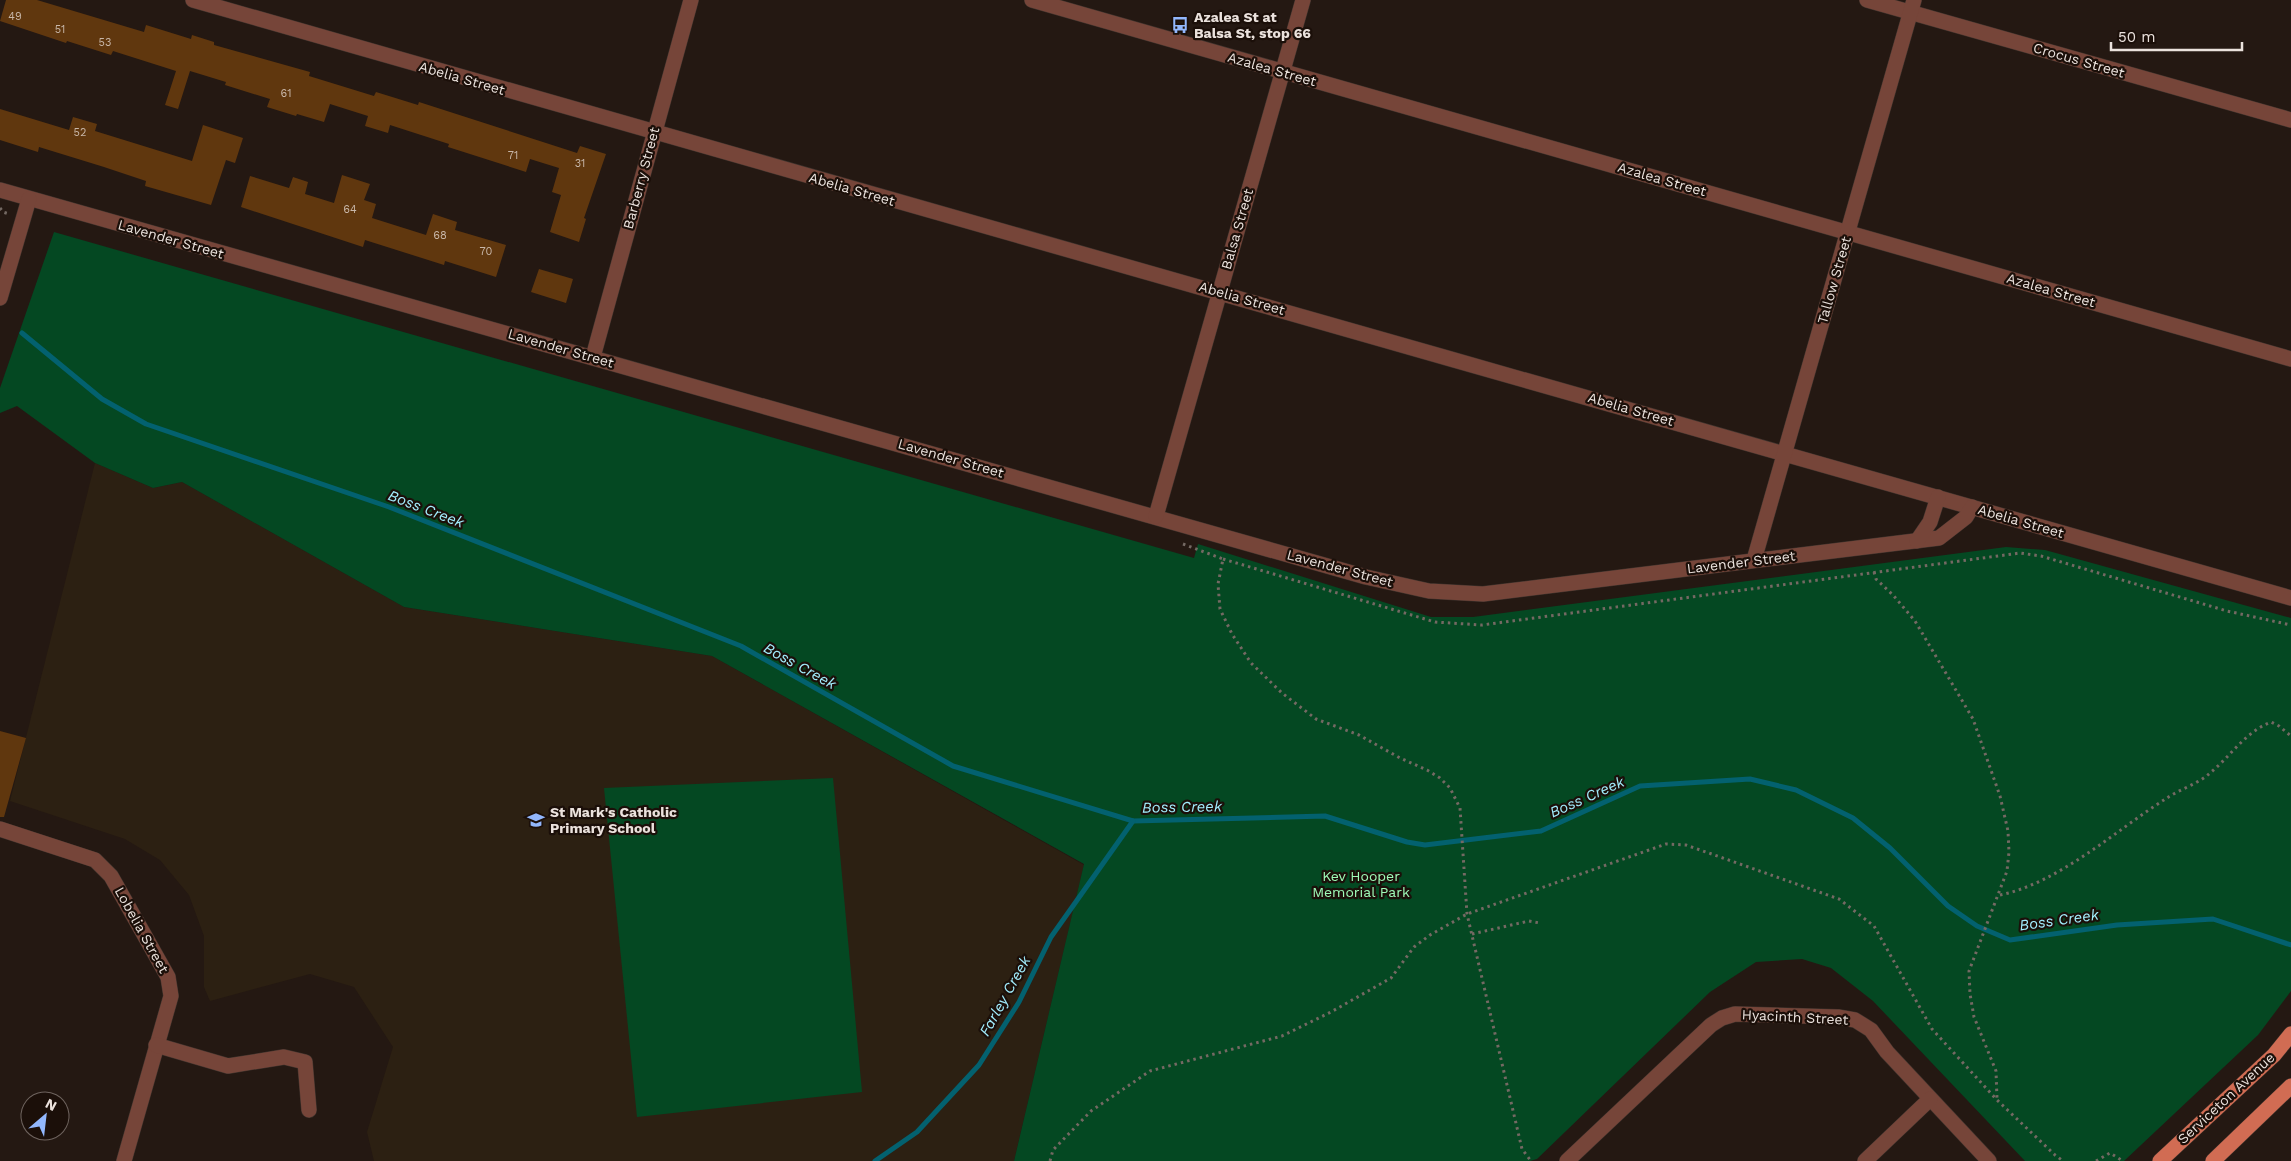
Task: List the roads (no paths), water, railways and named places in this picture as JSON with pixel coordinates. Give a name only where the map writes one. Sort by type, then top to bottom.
[{"type":"main road","name":"Serviceton Avenue","points":[[2160,1161],[2274,1054],[2291,1034]]},
{"type":"main road","points":[[2213,1161],[2291,1086]]},
{"type":"street","name":"Abelia Street","points":[[192,0],[653,133],[1219,292],[2291,598]]},
{"type":"street","name":"Barberry Street","points":[[593,356],[691,0]]},
{"type":"street","name":"Azalea Street","points":[[1032,0],[1848,231],[2291,359]]},
{"type":"street","name":"Balsa Street","points":[[1156,516],[1303,0]]},
{"type":"street","name":"Crocus Street","points":[[1867,0],[1912,6],[2291,120]]},
{"type":"street","name":"Tallow Street","points":[[1754,560],[1912,6]]},
{"type":"street","name":"Lavender Street","points":[[0,190],[593,356],[1366,577],[1429,591],[1483,594],[1939,538],[1966,517],[1972,507]]},
{"type":"street","points":[[0,298],[29,199]]},
{"type":"street","points":[[1917,541],[1930,522],[1938,497]]},
{"type":"street","name":"Lobelia Street","points":[[0,829],[95,860],[111,876],[168,977],[171,996],[124,1161]]},
{"type":"street","name":"Hyacinth Street","points":[[1567,1161],[1711,1025],[1722,1018],[1735,1014],[1838,1016],[1855,1020],[1871,1030],[1887,1052],[1989,1161]]},
{"type":"street","points":[[156,1045],[228,1066],[284,1057],[305,1062],[309,1110]]},
{"type":"street","points":[[1865,1161],[1930,1099]]},
{"type":"waterway","name":"Boss Creek","points":[[22,333],[102,399],[146,424],[389,507],[741,646],[953,766],[1133,821],[1325,816],[1407,842],[1425,845],[1541,831],[1640,786],[1750,779],[1796,790],[1853,818],[1890,848],[1948,906],[1977,926],[2010,940],[2117,925],[2213,919],[2291,945]]},
{"type":"waterway","name":"Farley Creek","points":[[875,1161],[917,1132],[979,1065],[1019,1002],[1051,937],[1133,821]]},
{"type":"place","name":"Azalea St at Balsa St, stop 66","points":[[1180,25]]},
{"type":"place","name":"St Mark's Catholic Primary School","points":[[536,820]]},
{"type":"park label","name":"Kev Hooper Memorial Park","points":[[1361,884]]}]
